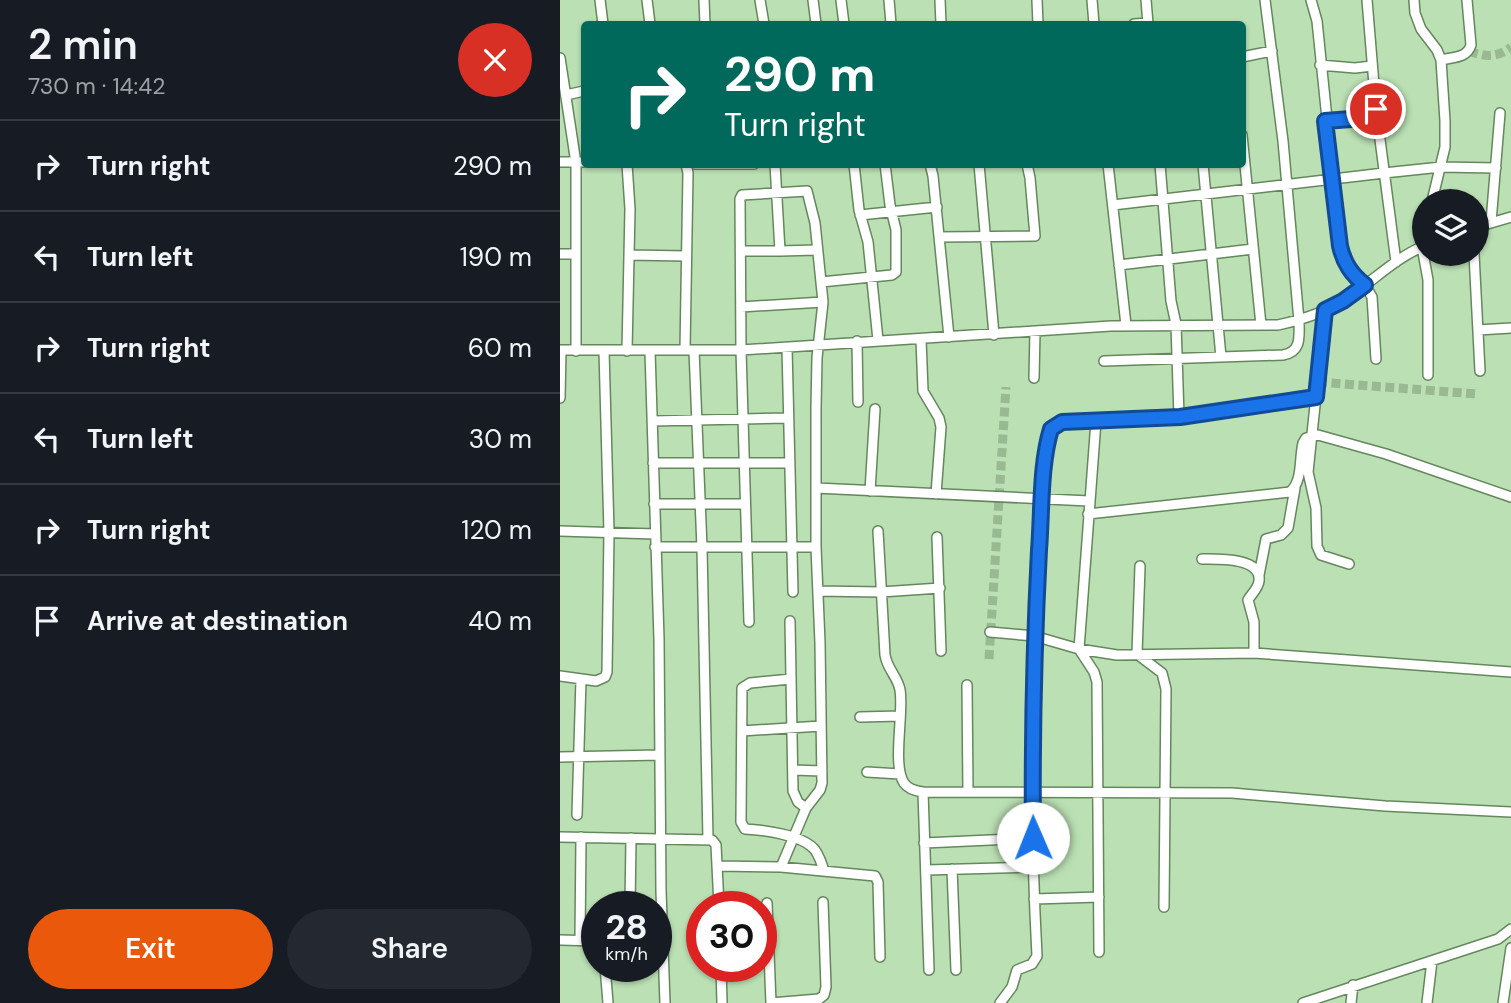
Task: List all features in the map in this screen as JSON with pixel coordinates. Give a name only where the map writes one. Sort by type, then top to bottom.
[{"type":"street","points":[[600,0],[603,21]]},
{"type":"street","points":[[647,0],[650,21]]},
{"type":"street","points":[[704,0],[705,21]]},
{"type":"street","points":[[760,0],[764,21]]},
{"type":"street","points":[[813,0],[816,21]]},
{"type":"street","points":[[841,0],[844,21]]},
{"type":"street","points":[[889,0],[891,21]]},
{"type":"street","points":[[940,0],[941,21]]},
{"type":"street","points":[[1037,0],[1038,21]]},
{"type":"street","points":[[1092,0],[1094,21]]},
{"type":"street","points":[[1146,0],[1148,21]]},
{"type":"street","points":[[1104,361],[1292,354],[1299,342],[1287,184],[1265,0]]},
{"type":"street","points":[[1311,0],[1317,22],[1331,180],[1344,261],[1372,297],[1376,359]]},
{"type":"street","points":[[1367,0],[1377,117],[1396,262]]},
{"type":"street","points":[[1414,0],[1415,13],[1422,29],[1441,60],[1446,121],[1445,147],[1435,189]]},
{"type":"street","points":[[1441,60],[1466,55],[1469,51],[1471,44],[1468,0]]},
{"type":"street","points":[[1246,56],[1272,51]]},
{"type":"street","points":[[560,58],[564,90],[580,162],[575,254],[576,351]]},
{"type":"street","points":[[1320,65],[1355,68],[1372,66]]},
{"type":"street","points":[[1500,113],[1491,222],[1511,217]]},
{"type":"street","points":[[1325,121],[1377,117]]},
{"type":"street","points":[[560,163],[580,162]]},
{"type":"street","points":[[1246,166],[1261,326]]},
{"type":"street","points":[[1113,205],[1441,167],[1496,168]]},
{"type":"street","points":[[627,351],[630,183],[628,168]]},
{"type":"street","points":[[687,168],[686,256],[689,350],[697,420],[701,504],[708,839]]},
{"type":"street","points":[[775,168],[780,251]]},
{"type":"street","points":[[855,168],[860,215],[866,231],[878,340]]},
{"type":"street","points":[[821,282],[892,275],[897,267],[896,230],[886,168]]},
{"type":"street","points":[[931,168],[937,207],[949,337]]},
{"type":"street","points":[[979,168],[994,335]]},
{"type":"street","points":[[940,237],[1035,236],[1028,168]]},
{"type":"street","points":[[1108,168],[1126,326]]},
{"type":"street","points":[[1160,168],[1171,301],[1176,324],[1180,417]]},
{"type":"street","points":[[1203,168],[1221,357]]},
{"type":"street","points":[[750,622],[741,350],[740,198],[742,195],[807,191],[815,223],[823,302],[818,345],[816,488],[822,771],[820,790],[806,808],[781,867]]},
{"type":"street","points":[[860,215],[937,207]]},
{"type":"street","points":[[1119,264],[1253,249]]},
{"type":"street","points":[[741,251],[817,250]]},
{"type":"street","points":[[560,398],[561,349],[741,350],[1126,326],[1261,326],[1299,321],[1325,310],[1343,301],[1412,253]]},
{"type":"street","points":[[560,254],[575,254]]},
{"type":"street","points":[[629,255],[686,256]]},
{"type":"street","points":[[1426,266],[1428,375]]},
{"type":"street","points":[[1475,266],[1480,371]]},
{"type":"street","points":[[741,307],[823,302]]},
{"type":"street","points":[[1325,310],[1308,472],[1316,508],[1317,547],[1321,555],[1349,564]]},
{"type":"street","points":[[1478,330],[1511,328]]},
{"type":"street","points":[[1034,378],[1035,331]]},
{"type":"street","points":[[921,339],[923,391],[939,418],[941,427],[936,494]]},
{"type":"street","points":[[857,341],[858,402]]},
{"type":"street","points":[[787,348],[793,592]]},
{"type":"street","points":[[560,676],[601,680],[607,672],[608,532],[604,351]]},
{"type":"street","points":[[650,351],[665,1003]]},
{"type":"street","points":[[1000,1003],[1012,987],[1017,970],[1036,961],[1033,838],[1034,636],[1042,500],[1051,429],[1062,422],[1180,417],[1316,397]]},
{"type":"street","points":[[870,491],[875,409]]},
{"type":"street","points":[[652,422],[788,418]]},
{"type":"street","points":[[1096,421],[1079,649],[1094,672],[1097,682],[1099,952]]},
{"type":"street","points":[[1254,653],[1254,622],[1248,600],[1257,588],[1266,539],[1281,535],[1288,527],[1306,438],[1324,436],[1511,497]]},
{"type":"street","points":[[653,463],[789,463]]},
{"type":"street","points":[[816,488],[1088,501]]},
{"type":"street","points":[[1088,514],[1290,492],[1295,488]]},
{"type":"street","points":[[654,504],[745,504]]},
{"type":"street","points":[[560,531],[655,534]]},
{"type":"street","points":[[878,531],[886,665],[900,687],[900,774],[907,787],[923,792],[1245,793],[1397,806],[1511,812]]},
{"type":"street","points":[[937,537],[941,651]]},
{"type":"street","points":[[655,547],[816,547]]},
{"type":"street","points":[[1202,558],[1243,562],[1253,567],[1259,576]]},
{"type":"street","points":[[1137,654],[1140,566]]},
{"type":"street","points":[[818,591],[881,592],[940,588]]},
{"type":"street","points":[[790,621],[795,797],[806,808]]},
{"type":"street","points":[[990,632],[1034,636],[1079,649],[1117,655],[1254,653],[1511,672]]},
{"type":"street","points":[[1137,654],[1156,666],[1164,679],[1164,907]]},
{"type":"street","points":[[577,815],[581,679]]},
{"type":"street","points":[[791,680],[745,684],[742,692],[742,827],[793,838],[807,844],[816,852],[824,871]]},
{"type":"street","points":[[967,685],[968,792]]},
{"type":"street","points":[[860,717],[901,716]]},
{"type":"street","points":[[742,731],[821,726]]},
{"type":"street","points":[[560,757],[660,755]]},
{"type":"street","points":[[793,770],[822,771]]},
{"type":"street","points":[[867,772],[900,774]]},
{"type":"street","points":[[923,792],[929,970]]},
{"type":"street","points":[[560,837],[712,840],[716,845],[719,891]]},
{"type":"street","points":[[560,940],[580,940],[581,838]]},
{"type":"street","points":[[630,891],[631,838]]},
{"type":"street","points":[[924,843],[1033,838]]},
{"type":"street","points":[[718,866],[781,867],[875,876],[878,882],[880,957]]},
{"type":"street","points":[[926,870],[1034,867]]},
{"type":"street","points":[[952,869],[956,971]]},
{"type":"street","points":[[1034,899],[1098,897]]},
{"type":"street","points":[[770,982],[771,1003],[819,999],[824,995],[823,902]]},
{"type":"street","points":[[1303,1003],[1498,939],[1510,931]]},
{"type":"street","points":[[1503,1003],[1511,948]]},
{"type":"street","points":[[1427,1003],[1432,961]]},
{"type":"street","points":[[606,982],[608,1003]]},
{"type":"street","points":[[721,982],[722,1003]]},
{"type":"street","points":[[1351,1003],[1353,985]]},
{"type":"tunnel","points":[[1469,51],[1491,55],[1511,47]]},
{"type":"tunnel","points":[[1318,382],[1477,394]]},
{"type":"tunnel","points":[[989,659],[1006,387]]},
{"type":"route","points":[[1033,838],[1033,674],[1042,500],[1051,429],[1062,422],[1180,417],[1316,397],[1325,310],[1365,285],[1350,271],[1340,246],[1325,121],[1377,117],[1376,109]]}]
